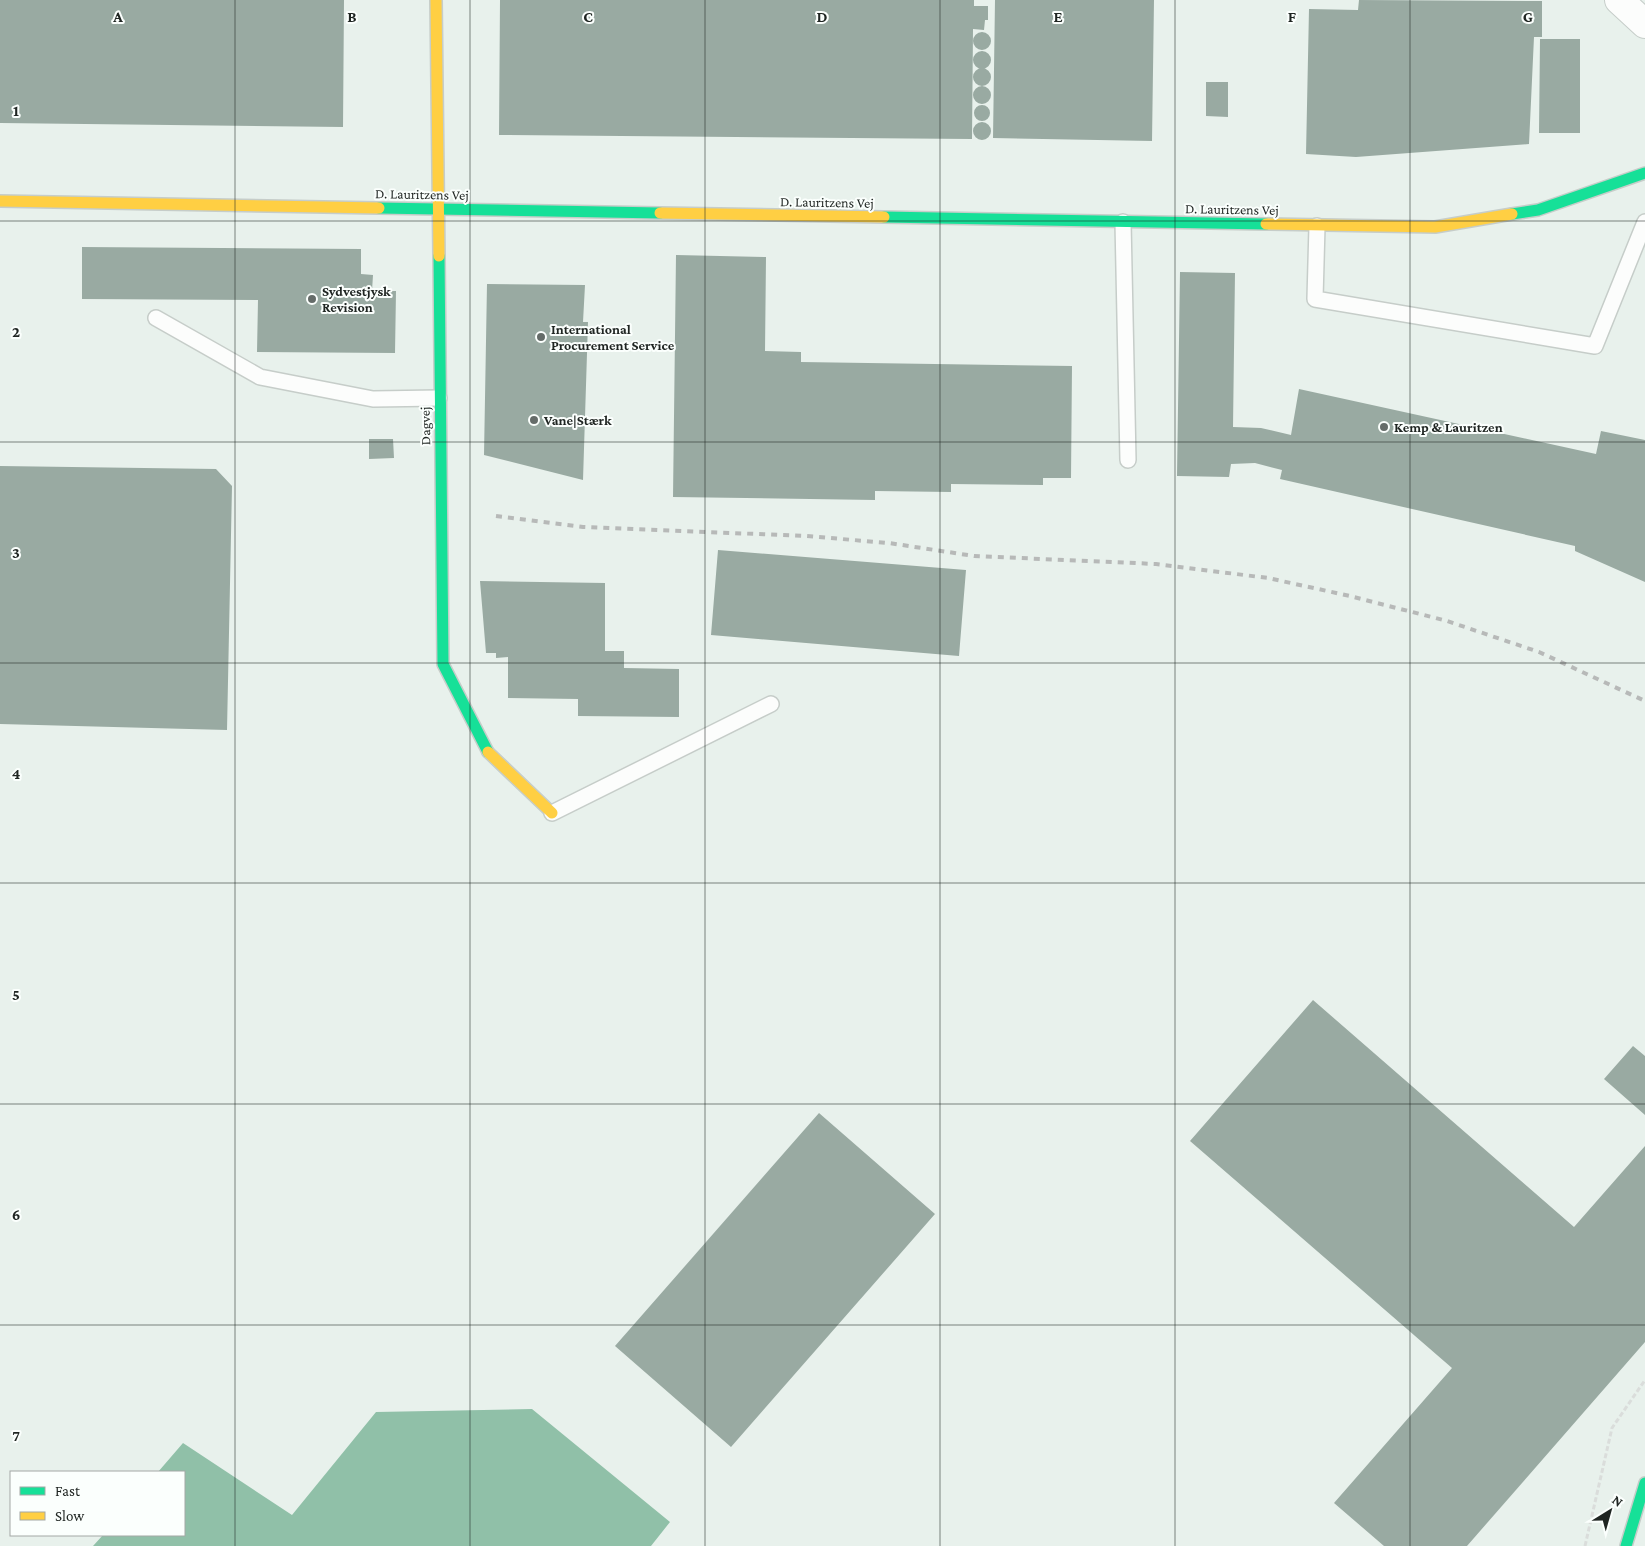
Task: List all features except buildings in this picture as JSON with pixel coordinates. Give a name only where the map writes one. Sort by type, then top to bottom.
[{"type":"street","name":"Dagvej","points":[[436,0],[443,664],[486,750],[552,813]]},
{"type":"street","points":[[1619,0],[1645,24]]},
{"type":"street","name":"D. Lauritzens Vej","points":[[0,201],[1435,228],[1538,210],[1645,173]]},
{"type":"street","points":[[1626,1546],[1645,1483]]},
{"type":"lane","points":[[1124,222],[1128,460]]},
{"type":"lane","points":[[1317,226],[1315,299],[1595,346],[1645,222]]},
{"type":"lane","points":[[156,318],[260,377],[373,399],[439,398]]},
{"type":"lane","points":[[552,813],[771,704]]},
{"type":"path","points":[[1585,1546],[1612,1428],[1645,1380]]},
{"type":"shaded area","points":[[532,1409],[670,1522],[651,1546],[93,1546],[102,1536],[185,1536],[185,1471],[159,1471],[183,1443],[292,1515],[376,1412]]},
{"type":"railway","points":[[496,516],[583,527],[806,536],[889,543],[974,556],[1156,564],[1268,578],[1350,596],[1447,621],[1539,652],[1645,701]]},
{"type":"traffic: fast","points":[[1512,214],[1538,210],[1645,173]]},
{"type":"traffic: fast","points":[[379,208],[660,213]]},
{"type":"traffic: fast","points":[[884,217],[1266,224]]},
{"type":"traffic: fast","points":[[439,256],[443,664],[488,752]]},
{"type":"traffic: fast","points":[[1626,1546],[1645,1483]]},
{"type":"traffic: slow","points":[[436,0],[439,256]]},
{"type":"traffic: slow","points":[[0,201],[379,208]]},
{"type":"traffic: slow","points":[[660,213],[884,217]]},
{"type":"traffic: slow","points":[[1266,224],[1435,227],[1512,214]]},
{"type":"traffic: slow","points":[[488,752],[552,813]]},
{"type":"place","name":"Sydvestjysk Revision","points":[[312,299]]},
{"type":"place","name":"International Procurement Service","points":[[541,337]]},
{"type":"place","name":"Vane|Stærk","points":[[534,420]]},
{"type":"place","name":"Kemp & Lauritzen","points":[[1384,427]]}]
